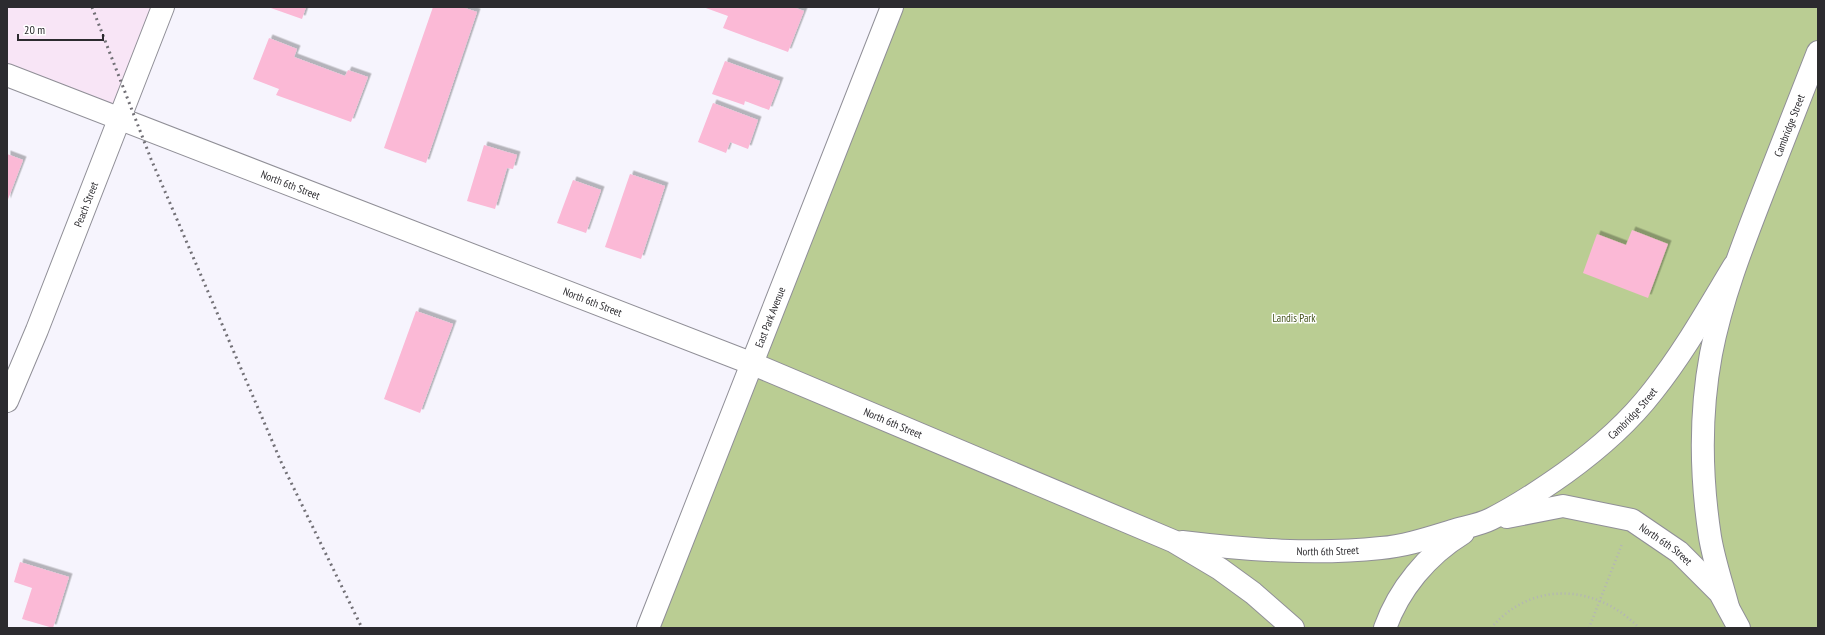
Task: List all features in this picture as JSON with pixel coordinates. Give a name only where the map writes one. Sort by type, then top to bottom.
[{"type":"street","name":"Peach Street","points":[[7,401],[163,7]]},
{"type":"street","name":"East Park Avenue","points":[[648,628],[892,7]]},
{"type":"street","name":"Cambridge Street","points":[[1735,620],[1710,538],[1706,501],[1704,409],[1711,355],[1721,311],[1734,266],[1818,52]]},
{"type":"street","name":"North 6th Street","points":[[7,75],[752,364],[1173,542],[1220,568],[1253,593],[1293,628]]},
{"type":"street","name":"Cambridge Street","points":[[1385,628],[1406,587],[1428,561],[1447,545],[1485,522],[1523,502],[1573,467],[1600,446],[1629,417],[1652,392],[1683,350],[1734,266]]},
{"type":"street","name":"North 6th Street","points":[[1173,542],[1230,548],[1271,550],[1316,551],[1381,548],[1419,541],[1485,522],[1563,506],[1632,520],[1679,552],[1720,593],[1735,620]]},
{"type":"path","points":[[1589,628],[1632,520]]},
{"type":"path","points":[[1491,628],[1514,608],[1540,597],[1559,594],[1582,595],[1600,600],[1623,613],[1639,628]]},
{"type":"shaded area","points":[[7,7],[167,7],[118,121],[7,75]]},
{"type":"green space","name":"Landis Park","points":[[891,7],[1818,7],[1818,628],[649,628]]},
{"type":"building","points":[[268,7],[306,7],[302,19]]},
{"type":"building","points":[[433,7],[462,7],[477,12],[426,163],[384,148]]},
{"type":"building","points":[[703,7],[793,7],[804,11],[788,52],[723,28],[728,16]]},
{"type":"building","points":[[269,38],[297,49],[294,57],[345,76],[348,70],[368,77],[351,122],[276,95],[279,89],[253,79]]},
{"type":"building","points":[[725,61],[780,81],[769,110],[745,101],[744,105],[712,94]]},
{"type":"building","points":[[713,103],[758,120],[748,149],[730,142],[726,153],[698,142]]},
{"type":"building","points":[[484,145],[517,155],[513,169],[507,168],[495,209],[467,201]]},
{"type":"building","points":[[7,154],[23,160],[7,202]]},
{"type":"building","points":[[630,174],[665,186],[641,259],[605,247]]},
{"type":"building","points":[[573,180],[601,190],[586,233],[557,223]]},
{"type":"building","points":[[1632,230],[1668,244],[1648,298],[1583,273],[1597,234],[1626,245]]},
{"type":"building","points":[[416,311],[453,324],[420,413],[384,399]]},
{"type":"building","points":[[20,562],[69,577],[53,628],[22,619],[32,588],[14,582]]},
{"type":"railway","points":[[92,7],[151,159],[282,464],[362,628]]}]
